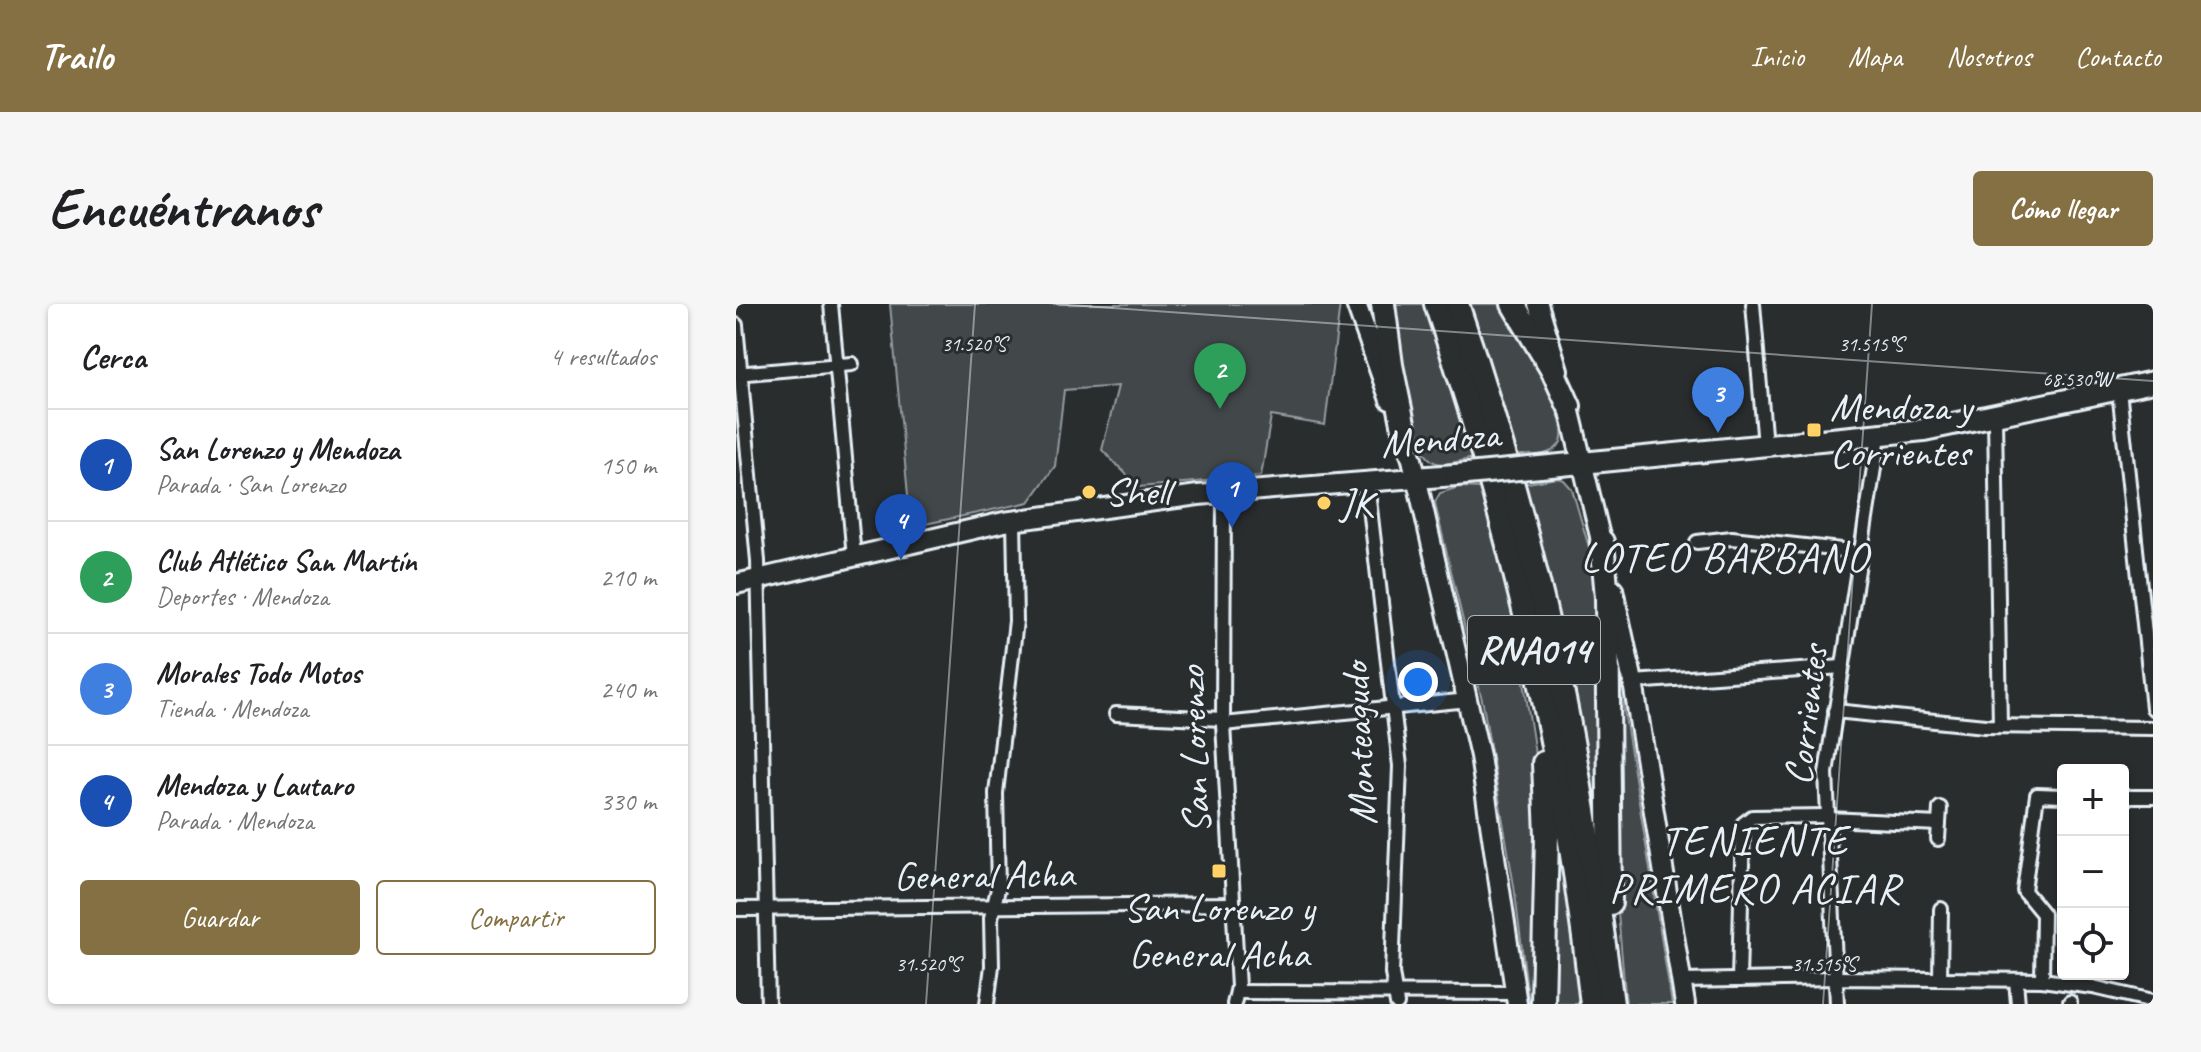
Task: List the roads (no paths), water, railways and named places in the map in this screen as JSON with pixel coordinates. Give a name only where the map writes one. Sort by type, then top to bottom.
[{"type":"highway","points":[[1383,304],[1391,365],[1407,443]]},
{"type":"highway","name":"RNA014","points":[[1436,304],[1487,467],[1530,631],[1567,824],[1592,1004]]},
{"type":"highway","name":"RNA014","points":[[1457,304],[1512,484],[1557,667],[1583,802],[1613,1004]]},
{"type":"highway","points":[[1513,304],[1553,371],[1569,406]]},
{"type":"highway","points":[[1602,542],[1607,597],[1613,1004]]},
{"type":"highway","points":[[1530,631],[1547,825],[1543,1004]]},
{"type":"main road","name":"Mendoza","points":[[1415,478],[1879,436],[1995,417],[2153,382]]},
{"type":"street","points":[[831,304],[854,557]]},
{"type":"street","points":[[1235,998],[1516,998],[1489,809],[1469,700],[1407,443],[1356,304]]},
{"type":"street","points":[[1538,304],[1569,406],[1633,682],[1685,1004]]},
{"type":"street","points":[[1753,304],[1765,446]]},
{"type":"street","points":[[736,325],[758,579],[768,1004]]},
{"type":"street","points":[[738,374],[852,364]]},
{"type":"street","points":[[2119,390],[2153,708]]},
{"type":"street","points":[[1995,417],[2000,726]]},
{"type":"street","name":"Corrientes","points":[[1837,1004],[1826,773],[1879,436]]},
{"type":"street","name":"Mendoza","points":[[736,584],[1014,521],[1224,493],[1415,478]]},
{"type":"street","name":"Monteagudo","points":[[1367,482],[1400,766],[1392,973],[1396,998]]},
{"type":"street","name":"San Lorenzo","points":[[1224,493],[1223,722],[1235,998]]},
{"type":"street","points":[[987,1004],[992,966],[991,918],[998,889],[996,793],[1016,621],[1014,521]]},
{"type":"street","points":[[1697,542],[1732,538],[1860,552]]},
{"type":"street","points":[[1633,682],[1842,667]]},
{"type":"street","points":[[1116,714],[1223,722],[1469,700]]},
{"type":"street","points":[[1835,711],[2000,726],[2153,728]]},
{"type":"street","points":[[2042,980],[2043,914],[2024,891],[2037,795],[2057,796]]},
{"type":"street","points":[[2129,797],[2153,797]]},
{"type":"street","points":[[1938,839],[1940,808]]},
{"type":"street","points":[[1739,980],[1743,824],[1752,817],[1939,824]]},
{"type":"street","name":"General Acha","points":[[736,909],[1233,904]]},
{"type":"street","points":[[1940,979],[1941,909]]},
{"type":"street","points":[[1682,981],[1836,978],[2042,980],[2093,987],[2153,1001]]},
{"type":"street","points":[[2016,980],[2018,1004]]},
{"type":"place","name":"Club Atlético San Martín","points":[[1220,409]]},
{"type":"place","name":"Mendoza y Corrientes","points":[[1814,430]]},
{"type":"place","name":"Morales Todo Motos","points":[[1718,433]]},
{"type":"place","name":"Shell","points":[[1089,492]]},
{"type":"place","name":"JK","points":[[1324,503]]},
{"type":"place","name":"San Lorenzo y Mendoza","points":[[1232,528]]},
{"type":"place","name":"Mendoza y Lautaro","points":[[901,560]]},
{"type":"place","name":"San Lorenzo y General Acha","points":[[1219,871]]},
{"type":"district","name":"LOTEO BARBANO","points":[[1725,557]]},
{"type":"district","name":"TENIENTE PRIMERO ACIAR","points":[[1755,864]]}]
